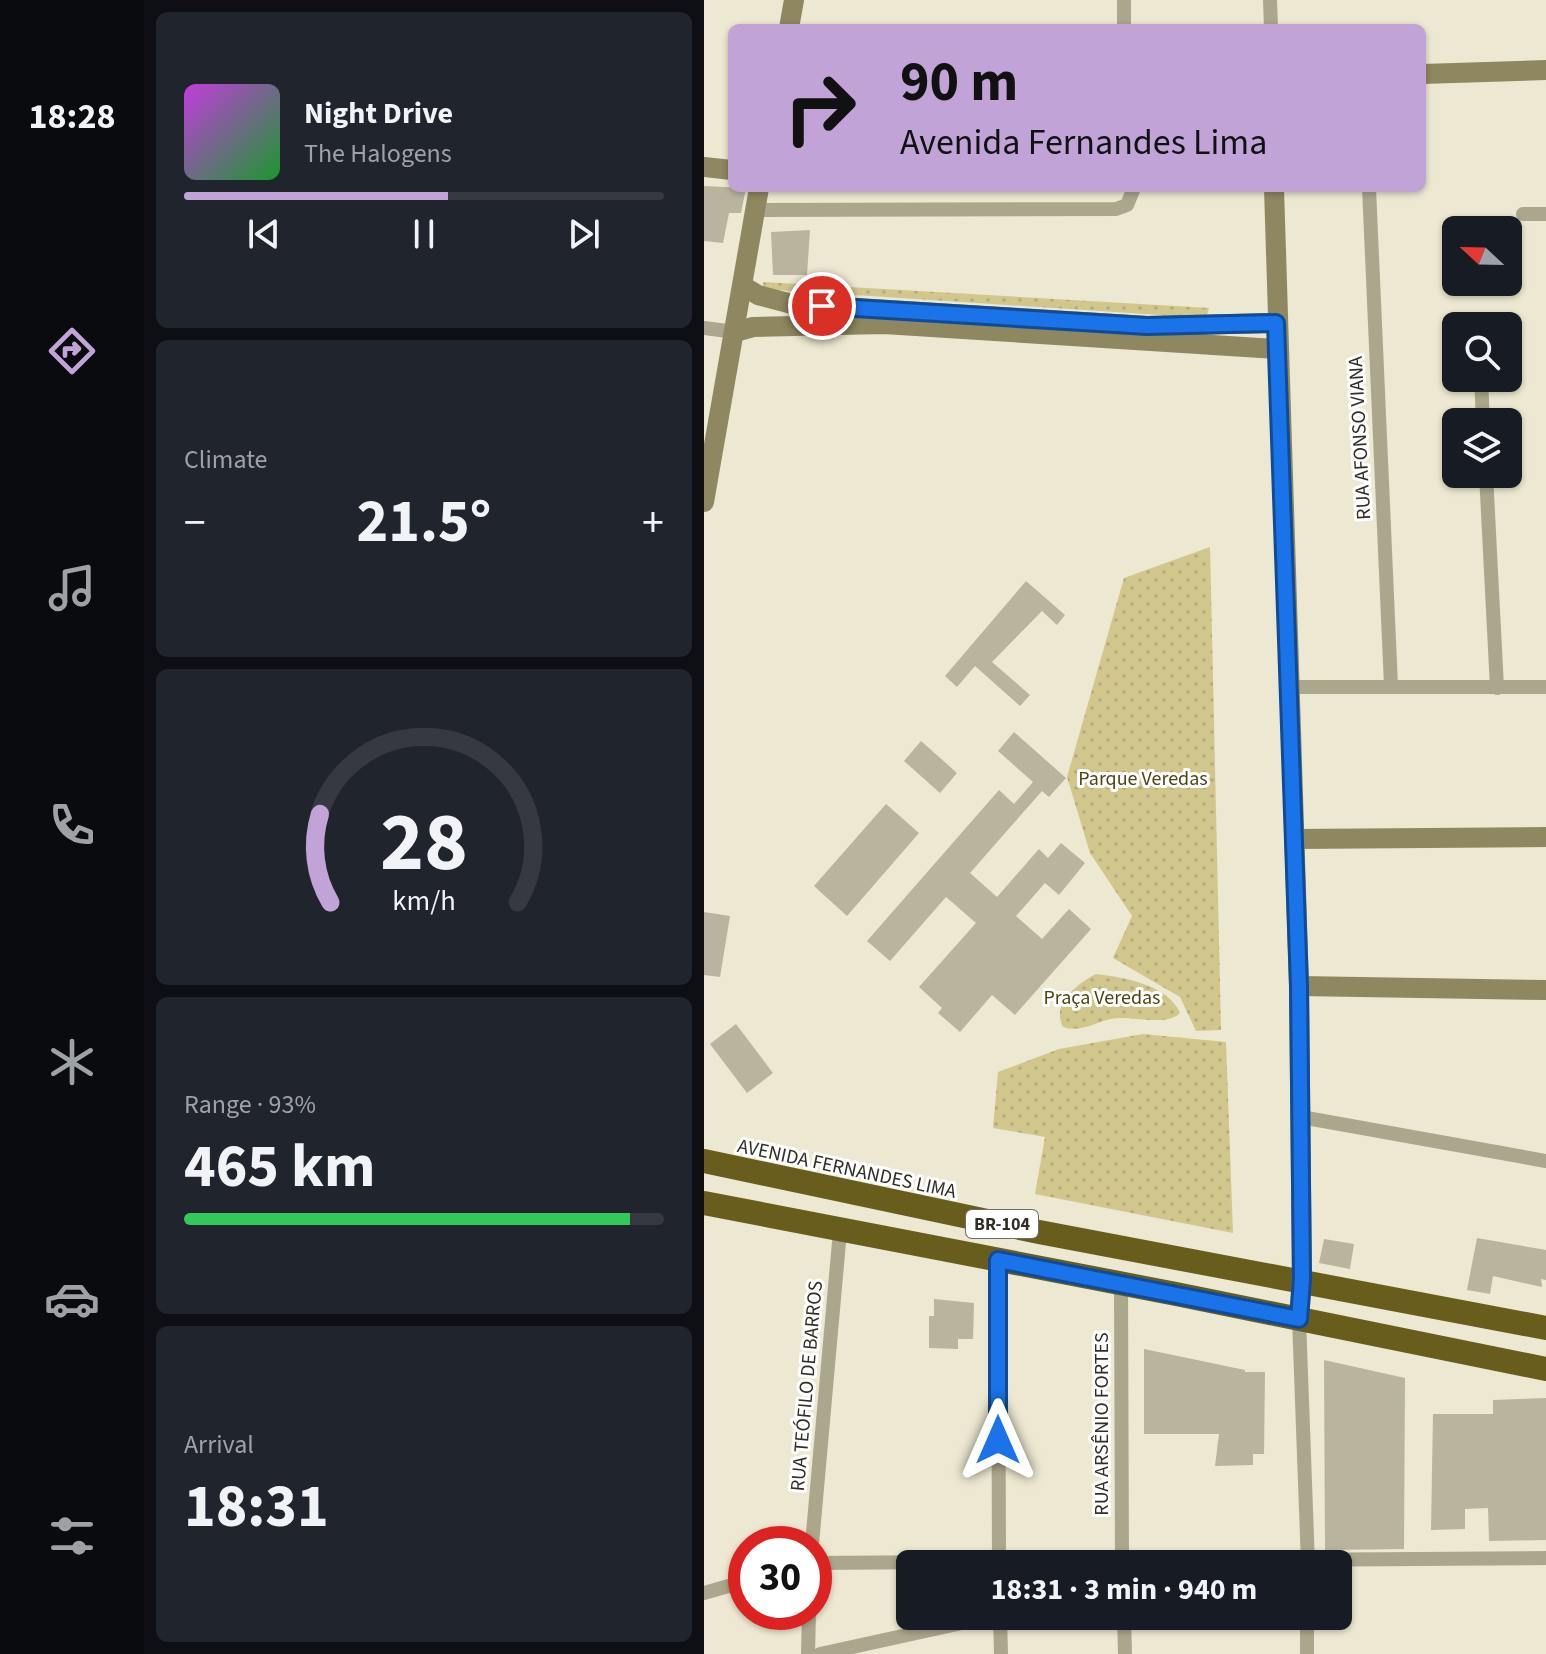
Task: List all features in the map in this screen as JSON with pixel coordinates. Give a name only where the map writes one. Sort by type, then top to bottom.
[{"type":"highway","name":"AVENIDA FERNANDES LIMA","points":[[704,1161],[1068,1238],[1302,1279],[1546,1328]]},
{"type":"highway","name":"BR-104","points":[[704,1203],[1546,1369]]},
{"type":"street","points":[[790,24],[794,0]]},
{"type":"street","points":[[1124,0],[1124,24]]},
{"type":"street","points":[[1270,0],[1271,24]]},
{"type":"street","points":[[1426,74],[1546,70]]},
{"type":"street","points":[[704,167],[728,170]]},
{"type":"street","points":[[704,502],[706,474],[735,332],[758,192]]},
{"type":"street","points":[[756,210],[1116,209],[1127,205],[1132,192]]},
{"type":"street","points":[[1274,192],[1299,986],[1302,1279],[1299,1319],[1308,1550]]},
{"type":"street","name":"RUA AFONSO VIANA","points":[[1369,192],[1391,686]]},
{"type":"street","points":[[1523,214],[1546,214]]},
{"type":"street","points":[[743,286],[758,295],[792,304],[1147,326],[1276,323]]},
{"type":"street","points":[[704,328],[735,332],[753,327],[884,324],[1277,349]]},
{"type":"street","points":[[1487,488],[1497,688]]},
{"type":"street","points":[[1290,687],[1546,687]]},
{"type":"street","points":[[1295,839],[1546,837]]},
{"type":"street","points":[[1299,986],[1546,990]]},
{"type":"street","points":[[1301,1117],[1546,1161]]},
{"type":"street","name":"RUA TEÓFILO DE BARROS","points":[[814,1526],[840,1231]]},
{"type":"street","points":[[998,1260],[999,1550]]},
{"type":"street","name":"RUA ARSÊNIO FORTES","points":[[1121,1283],[1122,1550]]},
{"type":"street","points":[[1352,1561],[1546,1558]]},
{"type":"street","points":[[832,1563],[896,1563]]},
{"type":"street","points":[[704,1593],[728,1586]]},
{"type":"street","points":[[808,1654],[809,1630]]},
{"type":"street","points":[[820,1654],[930,1630]]},
{"type":"street","points":[[1000,1630],[1001,1654]]},
{"type":"street","points":[[1124,1630],[1125,1654]]},
{"type":"street","points":[[1307,1630],[1307,1654]]},
{"type":"green space","points":[[763,282],[1209,308],[1206,318],[764,289]]},
{"type":"green space","name":"Parque Veredas","points":[[1210,547],[1221,1030],[1196,1031],[1180,997],[1113,958],[1132,916],[1090,853],[1067,777],[1124,578]]},
{"type":"green space","name":"Praça Veredas","points":[[1096,974],[1132,980],[1156,989],[1174,1003],[1180,1013],[1167,1019],[1118,1018],[1077,1029],[1063,1027],[1060,1010],[1063,1002],[1081,983]]},
{"type":"green space","points":[[1143,1034],[1226,1042],[1233,1233],[1035,1194],[1045,1137],[993,1128],[998,1072],[1059,1049]]},
{"type":"building","points":[[704,186],[728,187],[728,192],[745,192],[741,213],[729,213],[723,243],[704,241]]},
{"type":"building","points":[[810,230],[807,275],[773,275],[771,232]]},
{"type":"building","points":[[1026,581],[1065,615],[1057,625],[1042,611],[992,662],[1030,695],[1020,706],[975,666],[957,687],[945,676]]},
{"type":"building","points":[[1014,732],[1066,778],[1049,797],[1042,791],[970,873],[997,897],[1039,849],[1048,858],[1061,843],[1085,863],[1059,895],[1045,883],[1016,916],[1042,939],[1069,909],[1091,929],[1015,1015],[992,995],[960,1032],[938,1013],[942,1008],[919,987],[976,923],[946,897],[890,961],[867,941],[999,790],[1014,804],[1033,782],[998,751]]},
{"type":"building","points":[[921,741],[957,773],[940,793],[904,761]]},
{"type":"building","points":[[886,804],[919,833],[847,916],[814,886]]},
{"type":"building","points":[[704,912],[730,916],[720,977],[704,975]]},
{"type":"building","points":[[736,1024],[773,1073],[747,1093],[710,1044]]},
{"type":"building","points":[[1477,1238],[1546,1250],[1546,1280],[1541,1279],[1542,1287],[1493,1276],[1490,1294],[1467,1290]]},
{"type":"building","points":[[1324,1239],[1354,1244],[1350,1269],[1319,1263]]},
{"type":"building","points":[[934,1299],[974,1303],[973,1339],[958,1339],[958,1349],[929,1348],[929,1316],[934,1316]]},
{"type":"building","points":[[1144,1349],[1245,1372],[1265,1372],[1264,1454],[1253,1454],[1253,1465],[1215,1466],[1219,1434],[1144,1434]]},
{"type":"building","points":[[1324,1360],[1405,1378],[1404,1549],[1325,1550]]},
{"type":"building","points":[[1546,1398],[1546,1540],[1489,1541],[1488,1508],[1465,1509],[1465,1529],[1431,1530],[1433,1414],[1493,1414],[1493,1400]]},
{"type":"route","points":[[822,306],[1147,326],[1276,323],[1299,986],[1302,1279],[1299,1319],[998,1260],[998,1440]]}]
